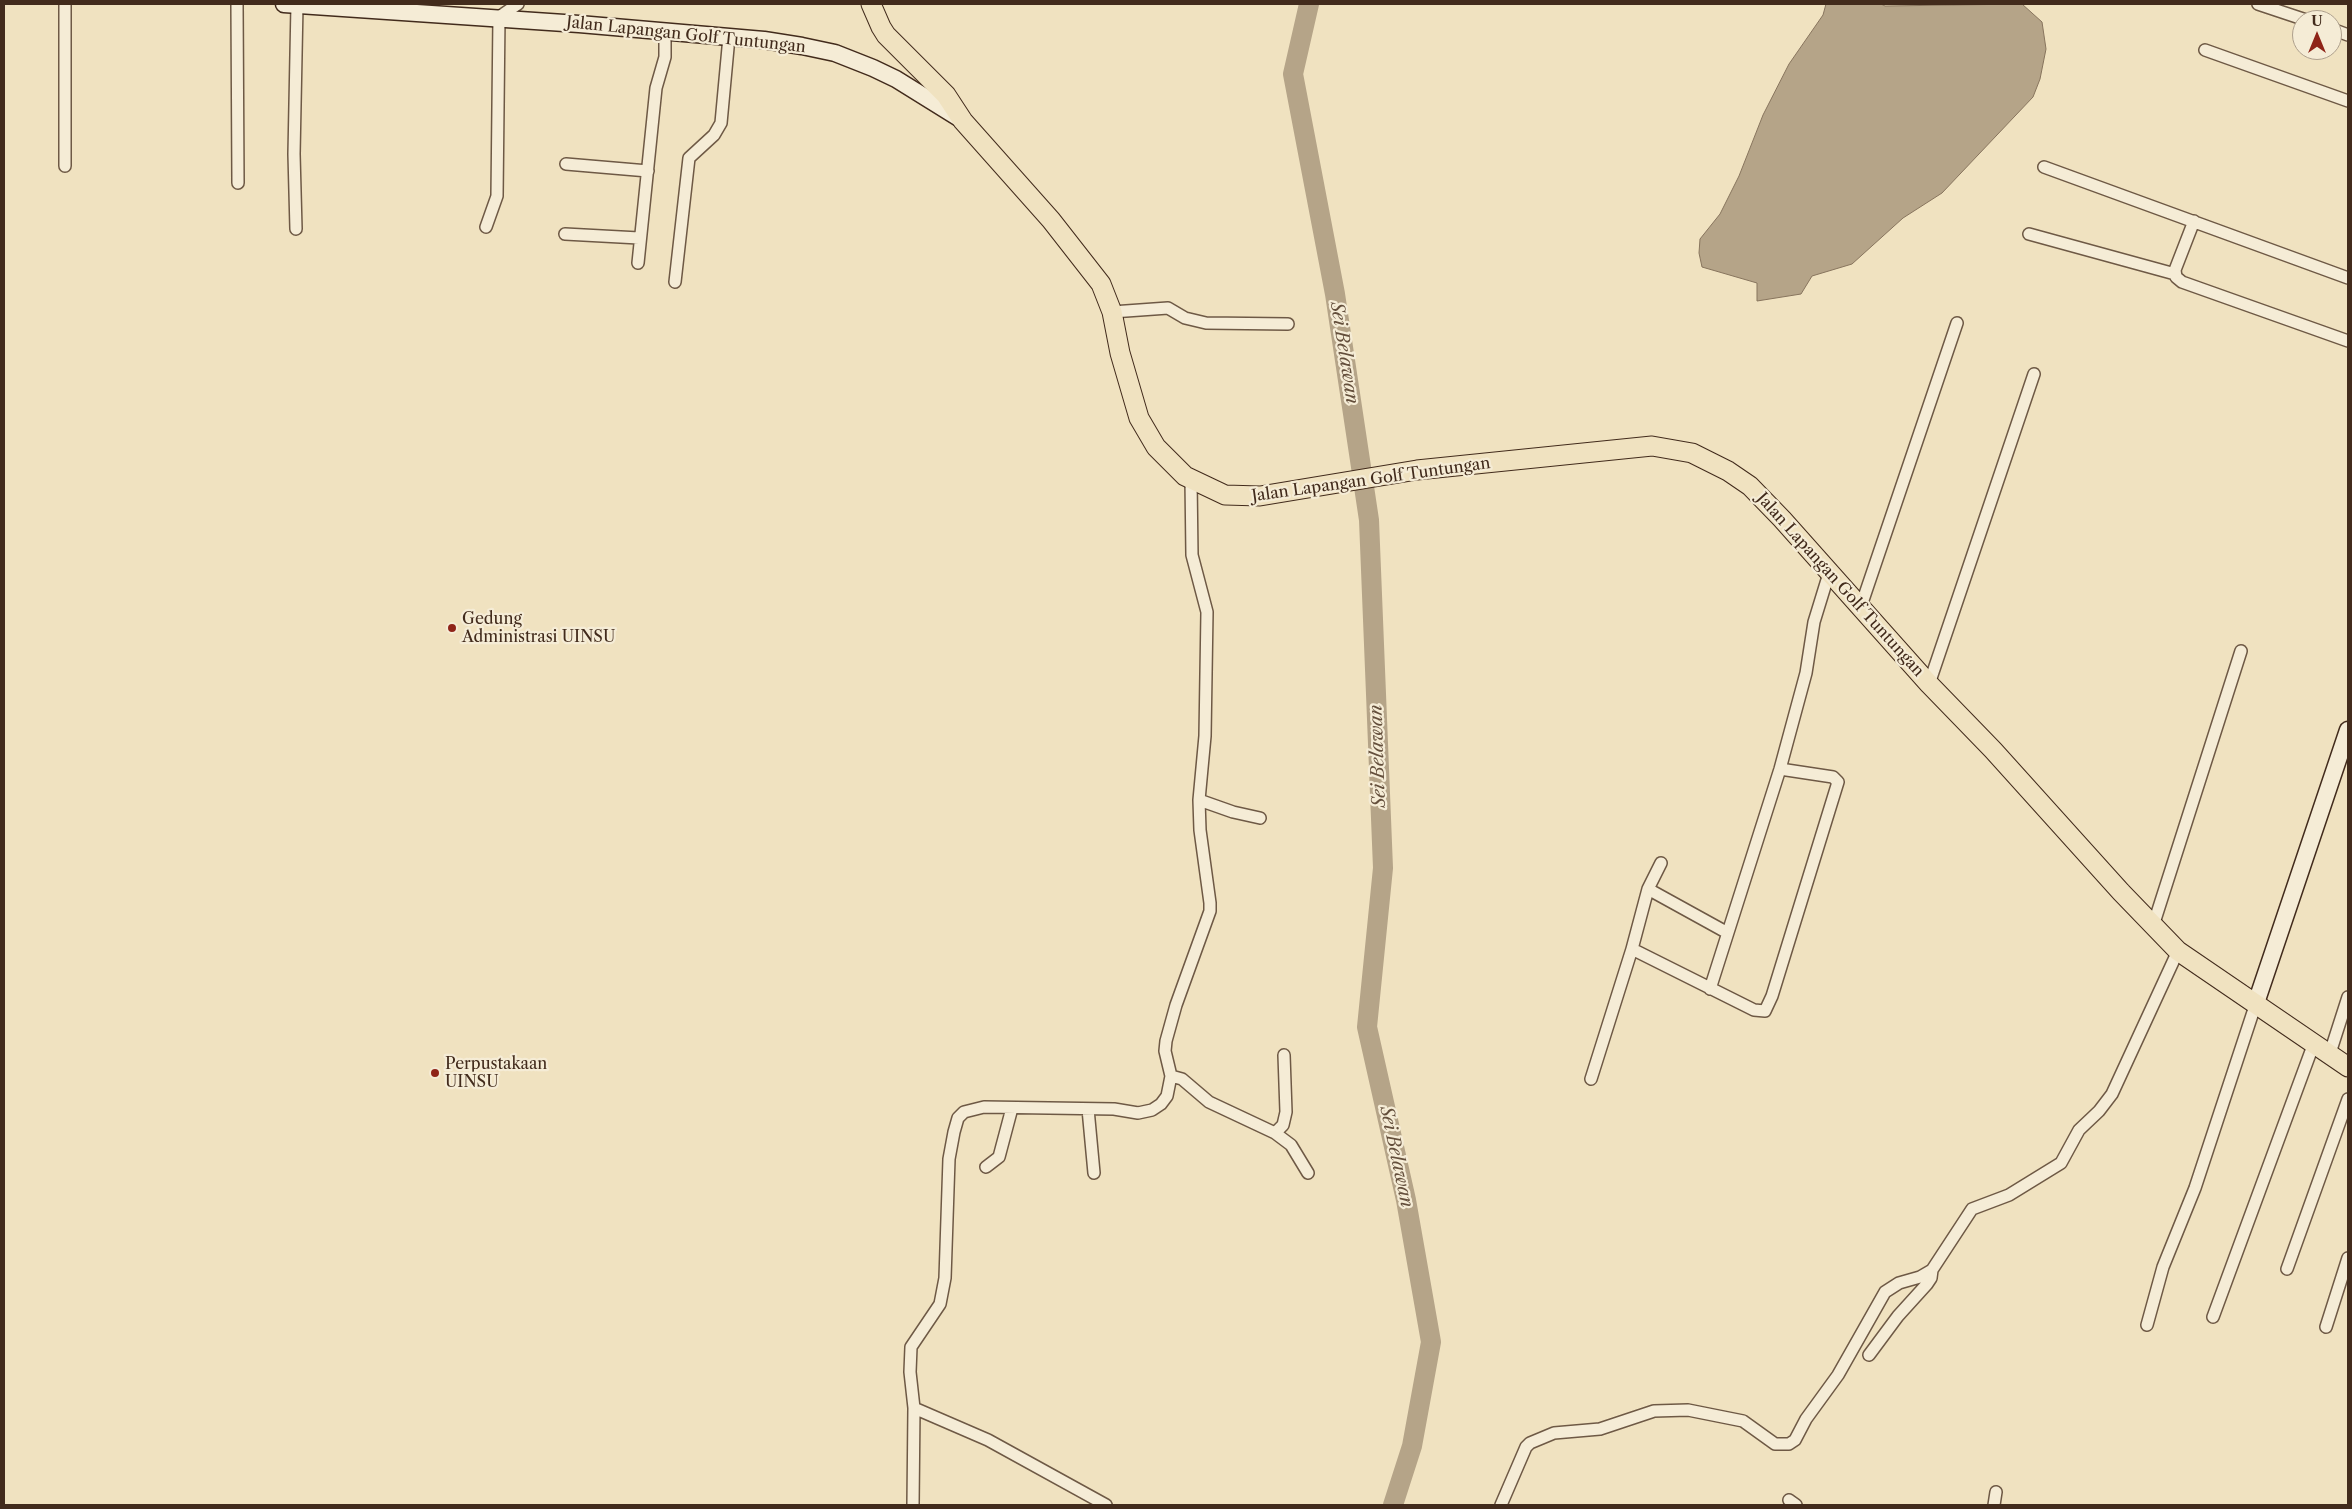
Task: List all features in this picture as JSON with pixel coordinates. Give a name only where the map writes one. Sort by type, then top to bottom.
[{"type":"main road","points":[[871,4],[880,27],[886,35],[946,95],[963,121]]},
{"type":"main road","name":"Jalan Lapangan Golf Tuntungan","points":[[963,121],[1051,220],[1101,284],[1112,312],[1120,353],[1139,418],[1156,446],[1170,463],[1191,480],[1213,491],[1235,497],[1260,496],[1417,470],[1635,446],[1668,448],[1692,453],[1728,471],[1750,486],[1810,552],[1830,570],[1929,684],[2024,783],[2153,926],[2178,951],[2348,1067]]},
{"type":"street","points":[[65,166],[66,4]]},
{"type":"street","points":[[237,4],[238,183]]},
{"type":"street","points":[[486,227],[497,196],[499,18],[518,4]]},
{"type":"street","points":[[2258,4],[2292,15]]},
{"type":"street","points":[[296,229],[294,154],[301,5]]},
{"type":"street","name":"Jalan Lapangan Golf Tuntungan","points":[[301,5],[499,18],[729,37],[802,46],[835,53],[896,79],[963,121]]},
{"type":"street","points":[[638,263],[656,88],[665,57],[665,32]]},
{"type":"street","points":[[675,282],[689,158],[714,135],[722,123],[729,37]]},
{"type":"street","points":[[2205,50],[2348,101]]},
{"type":"street","points":[[566,164],[648,171]]},
{"type":"street","points":[[2044,167],[2348,278]]},
{"type":"street","points":[[2194,221],[2176,266],[2175,274],[2178,280],[2348,341]]},
{"type":"street","points":[[565,234],[640,238]]},
{"type":"street","points":[[2029,234],[2175,274]]},
{"type":"street","points":[[1112,312],[1170,308],[1185,318],[1206,323],[1288,324]]},
{"type":"street","points":[[1861,606],[1957,323]]},
{"type":"street","points":[[1929,684],[2034,374]]},
{"type":"street","points":[[914,1505],[914,1408],[910,1372],[911,1347],[940,1304],[945,1278],[949,1159],[958,1118],[964,1112],[984,1108],[1138,1113],[1152,1110],[1161,1104],[1167,1096],[1172,1076],[1165,1051],[1166,1040],[1176,1005],[1210,911],[1200,830],[1199,800],[1204,736],[1207,612],[1192,555],[1191,480]]},
{"type":"street","points":[[1710,989],[1726,932],[1780,769],[1806,673],[1814,622],[1830,570]]},
{"type":"street","points":[[2153,926],[2241,651]]},
{"type":"street","points":[[2147,1325],[2163,1267],[2195,1188],[2348,730]]},
{"type":"street","points":[[1632,949],[1710,989],[1762,1012],[1765,1011],[1772,996],[1838,782],[1833,778],[1780,769]]},
{"type":"street","points":[[1199,800],[1233,812],[1260,818]]},
{"type":"street","points":[[1591,1078],[1632,949],[1648,890],[1661,863]]},
{"type":"street","points":[[1648,890],[1726,932]]},
{"type":"street","points":[[1869,1355],[1898,1316],[1927,1284],[1931,1278],[1932,1270],[1972,1209],[2009,1194],[2060,1163],[2079,1130],[2099,1111],[2112,1094],[2178,951]]},
{"type":"street","points":[[2213,1317],[2322,1048],[2348,997]]},
{"type":"street","points":[[1275,1133],[1283,1125],[1286,1112],[1284,1055]]},
{"type":"street","points":[[1172,1076],[1182,1079],[1209,1102],[1275,1133],[1291,1145],[1308,1173]]},
{"type":"street","points":[[2287,1269],[2348,1099]]},
{"type":"street","points":[[986,1167],[999,1157],[1012,1108]]},
{"type":"street","points":[[1088,1110],[1094,1173]]},
{"type":"street","points":[[2326,1327],[2348,1258]]},
{"type":"street","points":[[1501,1505],[1522,1454],[1530,1442],[1554,1433],[1600,1429],[1654,1411],[1688,1410],[1736,1420],[1743,1422],[1775,1444],[1790,1444],[1795,1440],[1806,1419],[1838,1375],[1884,1292],[1899,1283],[1920,1277],[1932,1270]]},
{"type":"street","points":[[914,1408],[988,1440],[1106,1505]]},
{"type":"street","points":[[1994,1505],[1996,1492]]},
{"type":"shaded area","points":[[1826,4],[1881,4],[1885,6],[2022,4],[2042,22],[2046,49],[2040,79],[2033,97],[1942,193],[1903,218],[1852,264],[1812,276],[1801,294],[1757,301],[1757,283],[1702,267],[1699,253],[1700,239],[1720,214],[1739,176],[1763,115],[1789,64],[1823,15]]},
{"type":"waterway","name":"Sei Belawan","points":[[1309,4],[1293,74],[1335,294],[1369,520],[1383,868],[1367,1027],[1406,1200],[1431,1342],[1412,1446],[1393,1505]]},
{"type":"place","name":"Gedung Administrasi UINSU","points":[[452,628]]},
{"type":"place","name":"Perpustakaan UINSU","points":[[435,1073]]}]
